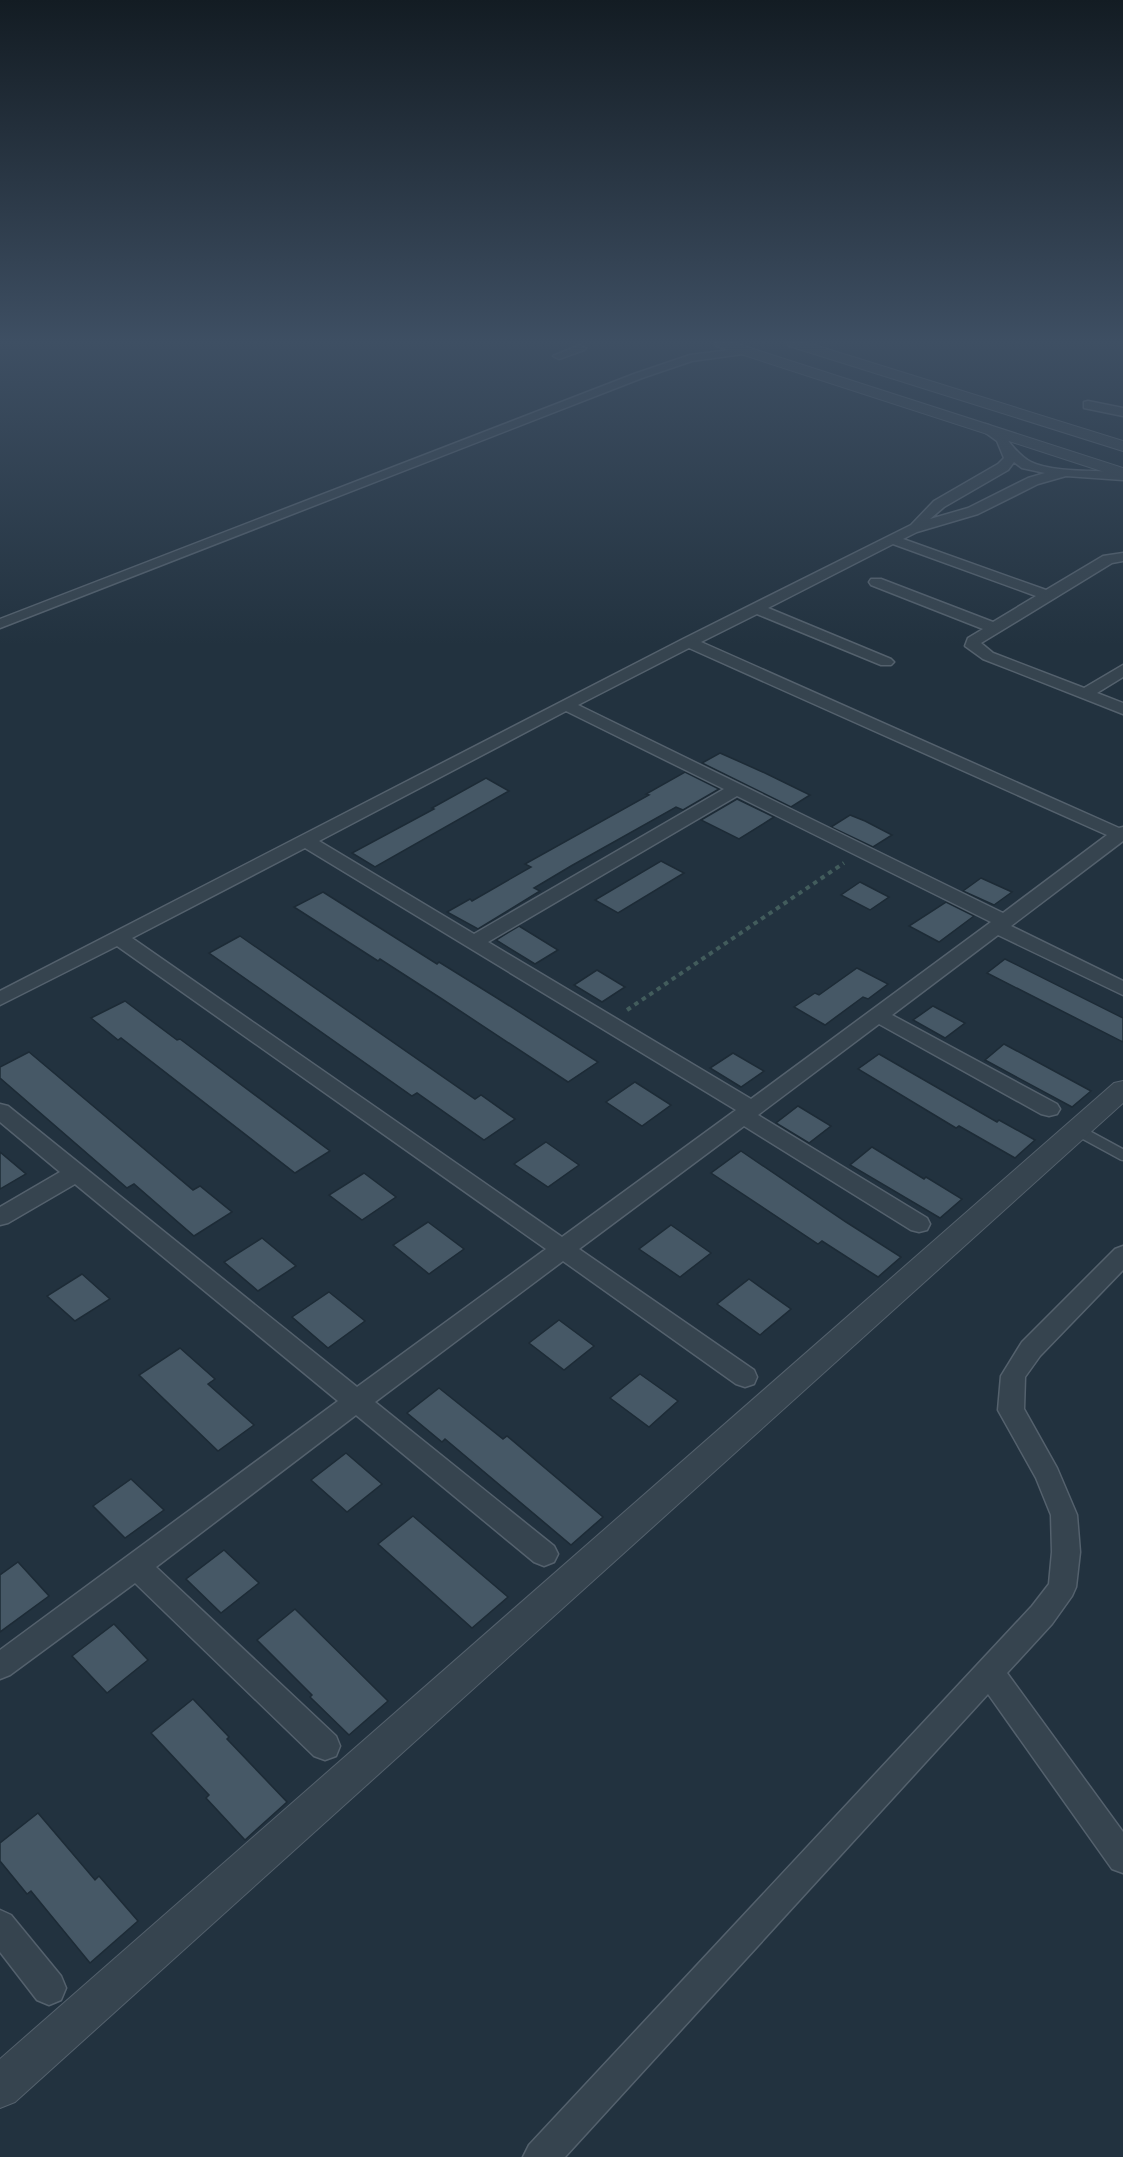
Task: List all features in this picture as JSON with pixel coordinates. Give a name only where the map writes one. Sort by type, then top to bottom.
[{"type":"street","points":[[0,624],[460,444]]},
{"type":"street","points":[[1004,444],[1010,454],[1026,465],[1065,472],[1123,475]]},
{"type":"street","points":[[1031,444],[1123,475]]},
{"type":"street","points":[[912,528],[939,504],[998,471],[1008,462],[1010,454]]},
{"type":"street","points":[[998,471],[1019,472],[1033,481]]},
{"type":"street","points":[[0,999],[912,528],[967,513],[1033,481],[1065,472]]},
{"type":"street","points":[[939,504],[967,513]]},
{"type":"street","points":[[891,539],[1046,596]]},
{"type":"street","points":[[1123,557],[1108,559],[973,641],[973,646],[988,656],[1123,709]]},
{"type":"street","points":[[876,582],[994,628]]},
{"type":"street","points":[[756,608],[886,662]]},
{"type":"street","points":[[0,1666],[138,1568],[357,1401],[1122,834],[688,642]]},
{"type":"street","points":[[1085,694],[1123,670]]},
{"type":"street","points":[[566,705],[862,851],[1123,989]]},
{"type":"street","points":[[474,942],[737,789]]},
{"type":"street","points":[[305,840],[607,1023],[919,1224]]},
{"type":"street","points":[[117,937],[745,1377]]},
{"type":"street","points":[[877,1015],[1049,1109]]},
{"type":"street","points":[[0,2087],[1123,1089]]},
{"type":"street","points":[[0,1111],[544,1554]]},
{"type":"street","points":[[0,1217],[76,1173]]},
{"type":"street","points":[[541,2157],[1042,1615],[1062,1587],[1066,1552],[1064,1515],[1048,1476],[1011,1410],[1013,1376],[1031,1349],[1123,1255]]},
{"type":"street","points":[[138,1568],[325,1746]]},
{"type":"street","points":[[989,1671],[1123,1858]]},
{"type":"street","points":[[0,1926],[49,1988]]},
{"type":"lane","points":[[1076,1130],[1123,1155]]},
{"type":"path","points":[[607,1023],[862,851]]},
{"type":"building","points":[[720,753],[810,795],[791,807],[702,763]]},
{"type":"building","points":[[685,772],[719,789],[683,810],[676,807],[571,866],[534,888],[540,891],[478,929],[447,912],[470,899],[472,901],[531,867],[525,864],[649,795],[646,794]]},
{"type":"building","points":[[486,778],[509,791],[375,867],[352,853],[434,809],[432,808]]},
{"type":"building","points":[[737,799],[774,817],[739,839],[701,820]]},
{"type":"building","points":[[850,815],[892,835],[873,847],[831,827]]},
{"type":"building","points":[[661,861],[684,873],[618,913],[595,900]]},
{"type":"building","points":[[981,878],[1012,892],[994,905],[963,891]]},
{"type":"building","points":[[860,882],[889,897],[870,910],[841,895]]},
{"type":"building","points":[[323,892],[598,1062],[568,1082],[380,959],[378,961],[294,907]]},
{"type":"building","points":[[946,902],[974,916],[939,942],[909,926]]},
{"type":"building","points":[[519,926],[558,950],[535,964],[496,940]]},
{"type":"building","points":[[240,936],[475,1099],[481,1095],[515,1119],[484,1140],[417,1093],[412,1096],[209,953]]},
{"type":"building","points":[[1005,959],[1123,1018],[1123,1042],[987,973]]},
{"type":"building","points":[[857,968],[888,984],[868,999],[863,997],[825,1025],[794,1007],[815,993],[819,995]]},
{"type":"building","points":[[597,970],[625,987],[602,1002],[574,985]]},
{"type":"building","points":[[125,1001],[177,1040],[180,1039],[330,1151],[295,1173],[121,1038],[118,1040],[91,1018]]},
{"type":"building","points":[[933,1006],[965,1023],[945,1038],[913,1020]]},
{"type":"building","points":[[1004,1044],[1091,1091],[1072,1107],[985,1060]]},
{"type":"building","points":[[29,1052],[193,1190],[200,1186],[232,1212],[194,1236],[134,1184],[127,1188],[0,1078],[0,1067]]},
{"type":"building","points":[[733,1053],[764,1071],[741,1087],[710,1068]]},
{"type":"building","points":[[879,1054],[997,1122],[999,1120],[1035,1140],[1015,1158],[959,1126],[956,1128],[858,1069]]},
{"type":"building","points":[[635,1082],[671,1105],[642,1126],[606,1102]]},
{"type":"building","points":[[798,1106],[831,1126],[809,1143],[776,1123]]},
{"type":"building","points":[[546,1142],[579,1165],[548,1187],[514,1164]]},
{"type":"building","points":[[872,1147],[962,1199],[940,1218],[850,1165]]},
{"type":"building","points":[[741,1151],[901,1257],[878,1277],[822,1241],[818,1244],[711,1173]]},
{"type":"building","points":[[0,1152],[26,1174],[0,1189]]},
{"type":"building","points":[[364,1173],[396,1197],[362,1220],[329,1195]]},
{"type":"building","points":[[428,1222],[464,1249],[429,1274],[393,1245]]},
{"type":"building","points":[[671,1225],[711,1253],[680,1277],[639,1249]]},
{"type":"building","points":[[262,1238],[296,1266],[258,1291],[224,1262]]},
{"type":"building","points":[[82,1274],[110,1299],[75,1321],[47,1296]]},
{"type":"building","points":[[749,1279],[791,1309],[760,1335],[717,1304]]},
{"type":"building","points":[[329,1292],[365,1321],[328,1348],[292,1317]]},
{"type":"building","points":[[559,1320],[594,1346],[564,1370],[529,1343]]},
{"type":"building","points":[[180,1348],[215,1379],[208,1384],[254,1425],[218,1451],[139,1375]]},
{"type":"building","points":[[640,1374],[678,1401],[649,1427],[610,1398]]},
{"type":"building","points":[[439,1388],[503,1439],[507,1436],[603,1517],[571,1545],[445,1439],[442,1442],[407,1413]]},
{"type":"building","points":[[346,1453],[382,1484],[347,1512],[311,1480]]},
{"type":"building","points":[[131,1479],[164,1510],[125,1538],[93,1506]]},
{"type":"building","points":[[413,1516],[508,1597],[472,1628],[378,1544]]},
{"type":"building","points":[[224,1550],[259,1583],[221,1613],[186,1579]]},
{"type":"building","points":[[18,1562],[49,1596],[0,1632],[0,1575]]},
{"type":"building","points":[[295,1609],[388,1701],[349,1735],[257,1640]]},
{"type":"building","points":[[114,1624],[148,1660],[107,1693],[72,1656]]},
{"type":"building","points":[[193,1699],[229,1737],[227,1739],[287,1802],[245,1840],[206,1798],[209,1795],[151,1733]]},
{"type":"building","points":[[38,1813],[95,1880],[99,1876],[138,1921],[90,1963],[31,1891],[27,1894],[0,1861],[0,1843]]}]
